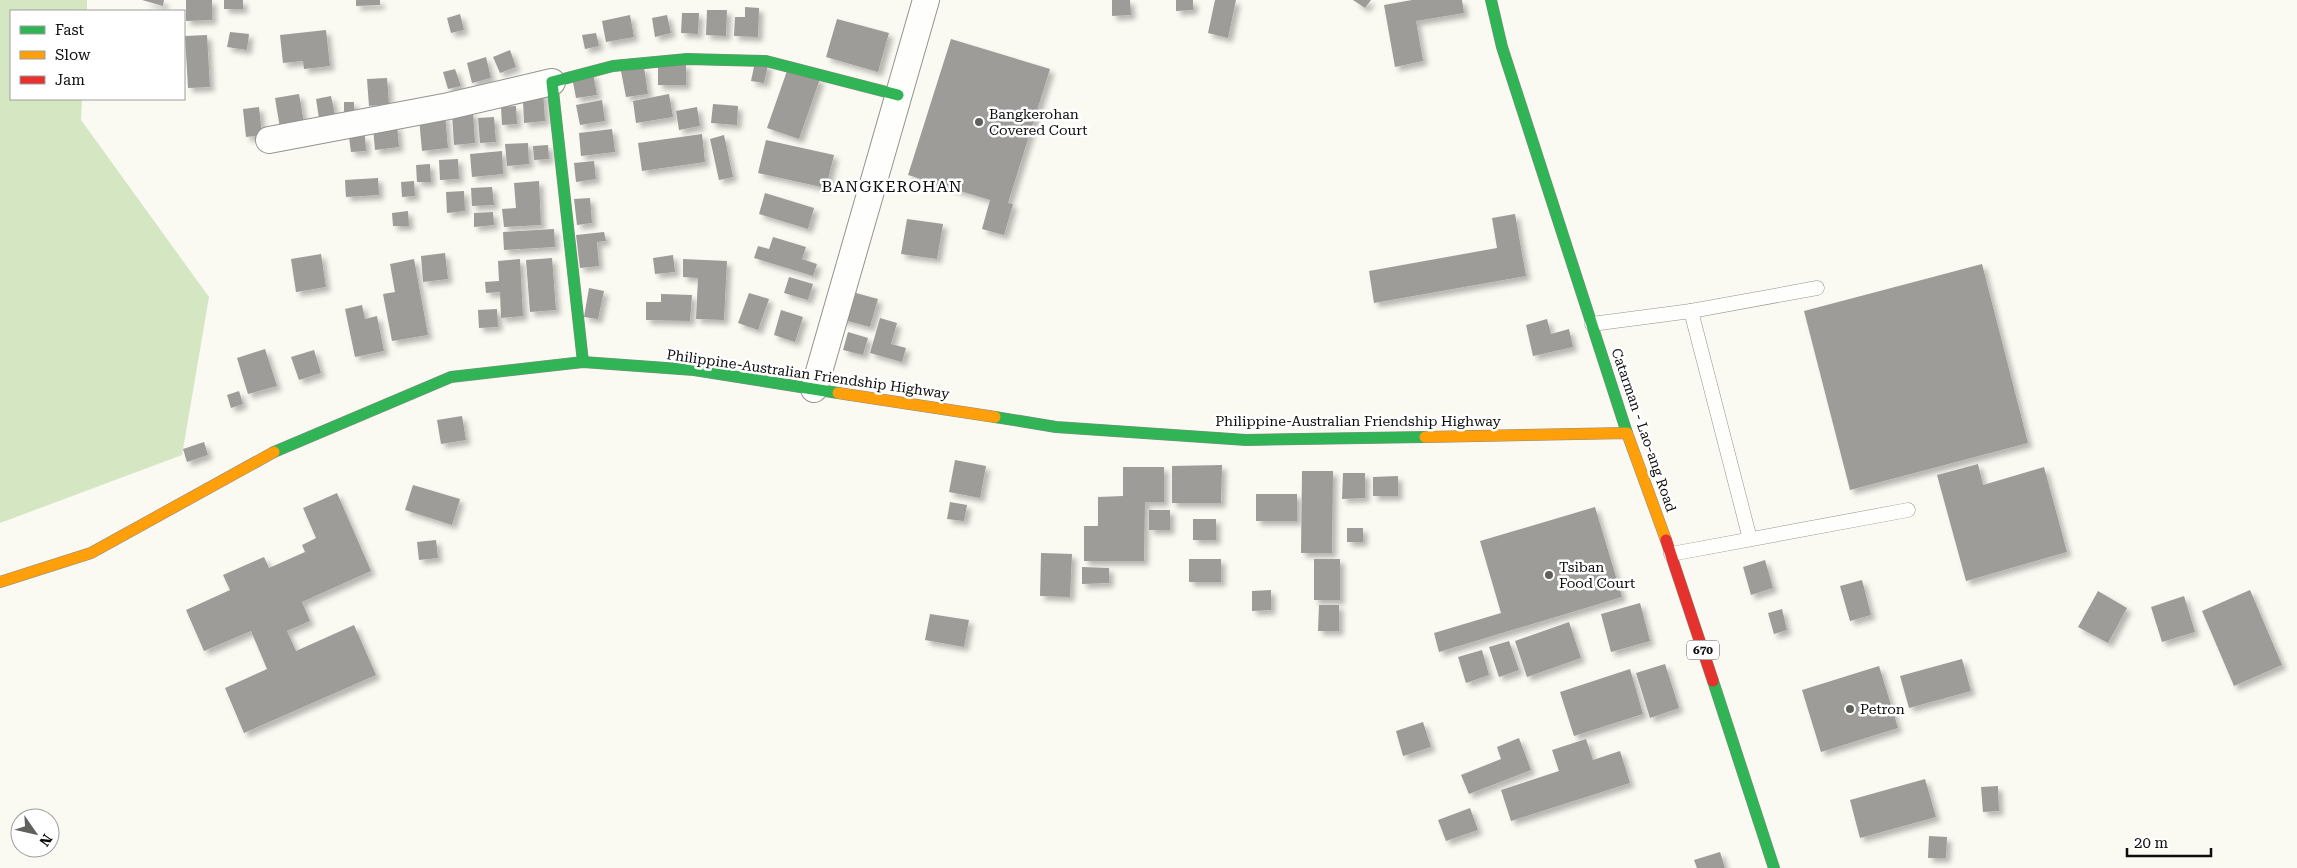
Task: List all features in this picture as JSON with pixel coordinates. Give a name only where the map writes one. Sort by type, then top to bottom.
[{"type":"main road","name":"Catarman - Lao-ang Road","points":[[1491,0],[1502,47],[1627,433],[1671,554],[1774,868]]},
{"type":"main road","points":[[583,362],[552,82],[613,66],[687,59],[766,61],[898,95]]},
{"type":"main road","name":"Philippine-Australian Friendship Highway","points":[[0,582],[91,553],[277,450],[451,377],[583,362],[694,370],[1056,427],[1246,440],[1627,433]]},
{"type":"street","points":[[814,389],[926,0]]},
{"type":"street","points":[[270,140],[448,106],[552,82]]},
{"type":"lane","points":[[1592,324],[1691,311],[1817,288]]},
{"type":"lane","points":[[1691,311],[1750,540]]},
{"type":"lane","points":[[1671,554],[1908,510]]},
{"type":"green space","points":[[0,0],[87,0],[87,10],[10,10],[10,100],[82,100],[81,120],[209,297],[182,455],[0,523]]},
{"type":"building","points":[[142,0],[164,0],[163,6]]},
{"type":"building","points":[[186,0],[212,0],[212,20],[186,21]]},
{"type":"building","points":[[224,0],[243,0],[243,9],[224,9]]},
{"type":"building","points":[[356,0],[380,0],[380,5],[356,6]]},
{"type":"building","points":[[1112,0],[1130,0],[1131,15],[1112,16]]},
{"type":"building","points":[[1176,0],[1193,0],[1193,10],[1176,11]]},
{"type":"building","points":[[1215,0],[1236,0],[1228,38],[1208,33]]},
{"type":"building","points":[[1353,0],[1371,0],[1365,8]]},
{"type":"building","points":[[1412,0],[1462,0],[1464,13],[1416,21],[1423,61],[1395,67],[1384,5]]},
{"type":"building","points":[[745,7],[759,8],[758,37],[734,36],[735,17],[745,17]]},
{"type":"building","points":[[707,10],[727,10],[726,36],[706,35]]},
{"type":"building","points":[[682,13],[699,13],[698,34],[681,33]]},
{"type":"building","points":[[460,14],[464,30],[451,33],[447,18]]},
{"type":"building","points":[[630,15],[634,37],[606,42],[602,21]]},
{"type":"building","points":[[667,15],[671,33],[655,37],[652,18]]},
{"type":"building","points":[[837,19],[889,33],[878,72],[826,57]]},
{"type":"building","points":[[326,30],[330,66],[304,69],[303,61],[283,63],[280,35]]},
{"type":"building","points":[[230,32],[249,34],[247,50],[227,47]]},
{"type":"building","points":[[596,33],[599,46],[585,49],[582,35]]},
{"type":"building","points":[[207,35],[210,87],[188,88],[185,36]]},
{"type":"building","name":"Bangkerohan Covered Court","points":[[951,39],[1050,69],[1008,203],[1013,204],[1004,235],[982,229],[990,200],[908,175]]},
{"type":"building","points":[[510,50],[516,67],[500,73],[493,57]]},
{"type":"building","points":[[486,57],[491,78],[472,83],[467,63]]},
{"type":"building","points":[[755,62],[768,65],[764,83],[751,81]]},
{"type":"building","points":[[658,64],[686,64],[686,85],[658,85]]},
{"type":"building","points":[[644,67],[648,94],[626,97],[621,71]]},
{"type":"building","points":[[788,68],[820,79],[799,139],[767,128]]},
{"type":"building","points":[[455,69],[461,86],[448,89],[443,72]]},
{"type":"building","points":[[593,73],[597,95],[576,98],[572,77]]},
{"type":"building","points":[[387,78],[389,104],[369,106],[367,79]]},
{"type":"building","points":[[543,90],[545,121],[524,123],[523,100]]},
{"type":"building","points":[[299,94],[304,123],[280,128],[275,98]]},
{"type":"building","points":[[669,94],[673,117],[636,123],[633,101]]},
{"type":"building","points":[[331,96],[335,115],[319,118],[316,99]]},
{"type":"building","points":[[602,100],[605,121],[580,125],[576,105]]},
{"type":"building","points":[[344,102],[354,102],[354,116],[344,116]]},
{"type":"building","points":[[713,104],[738,106],[737,125],[711,123]]},
{"type":"building","points":[[516,106],[517,124],[502,125],[501,107]]},
{"type":"building","points":[[259,107],[262,135],[246,137],[243,109]]},
{"type":"building","points":[[697,107],[700,126],[679,130],[676,111]]},
{"type":"building","points":[[473,112],[475,143],[454,145],[452,113]]},
{"type":"building","points":[[445,115],[448,148],[422,151],[419,118]]},
{"type":"building","points":[[494,117],[496,142],[480,143],[478,118]]},
{"type":"building","points":[[397,125],[399,147],[375,150],[373,128]]},
{"type":"building","points":[[612,129],[615,152],[581,156],[579,133]]},
{"type":"building","points":[[702,134],[705,162],[642,171],[638,143]]},
{"type":"building","points":[[724,135],[733,177],[719,180],[710,139]]},
{"type":"building","points":[[365,136],[366,151],[351,152],[349,137]]},
{"type":"building","points":[[766,140],[834,155],[826,188],[758,173]]},
{"type":"building","points":[[528,143],[529,164],[507,166],[505,144]]},
{"type":"building","points":[[548,145],[549,159],[534,160],[533,146]]},
{"type":"building","points":[[502,151],[503,174],[472,177],[470,154]]},
{"type":"building","points":[[458,159],[459,179],[440,180],[439,160]]},
{"type":"building","points":[[594,161],[596,179],[576,182],[574,163]]},
{"type":"building","points":[[430,164],[431,182],[417,182],[416,165]]},
{"type":"building","points":[[378,178],[379,195],[346,197],[345,180]]},
{"type":"building","points":[[414,181],[415,196],[402,197],[401,182]]},
{"type":"building","points":[[539,181],[541,225],[504,227],[502,209],[516,208],[514,183]]},
{"type":"building","points":[[492,187],[494,205],[472,206],[471,188]]},
{"type":"building","points":[[464,191],[465,211],[447,213],[446,192]]},
{"type":"building","points":[[765,193],[814,208],[808,229],[759,214]]},
{"type":"building","points":[[590,198],[592,223],[577,225],[574,199]]},
{"type":"building","points":[[408,211],[409,226],[393,226],[392,213]]},
{"type":"building","points":[[493,212],[494,225],[474,227],[474,213]]},
{"type":"building","points":[[1515,214],[1526,276],[1374,303],[1369,271],[1497,248],[1492,218]]},
{"type":"building","points":[[907,219],[943,224],[937,259],[901,254]]},
{"type":"building","points":[[554,229],[555,247],[504,250],[503,232]]},
{"type":"building","points":[[604,232],[606,241],[597,242],[599,266],[580,268],[576,235]]},
{"type":"building","points":[[773,237],[806,247],[802,259],[817,264],[813,276],[754,258],[758,246],[769,249]]},
{"type":"building","points":[[445,253],[448,279],[423,282],[421,256]]},
{"type":"building","points":[[321,254],[326,287],[296,292],[291,259]]},
{"type":"building","points":[[673,255],[675,272],[655,274],[653,258]]},
{"type":"building","points":[[552,258],[556,310],[530,312],[526,260]]},
{"type":"building","points":[[414,259],[428,335],[392,341],[383,294],[395,292],[390,264]]},
{"type":"building","points":[[520,259],[523,316],[501,318],[500,292],[486,293],[485,282],[499,281],[498,261]]},
{"type":"building","points":[[683,259],[727,261],[724,320],[696,319],[698,278],[683,277]]},
{"type":"building","points":[[1982,264],[2028,443],[1850,490],[1804,311]]},
{"type":"building","points":[[789,277],[813,284],[808,300],[784,293]]},
{"type":"building","points":[[589,288],[604,291],[598,319],[584,317]]},
{"type":"building","points":[[845,290],[878,299],[870,327],[837,318]]},
{"type":"building","points":[[749,293],[769,299],[758,330],[738,323]]},
{"type":"building","points":[[661,294],[692,295],[690,321],[646,320],[646,302],[661,302]]},
{"type":"building","points":[[362,305],[365,319],[377,316],[384,351],[355,357],[345,309]]},
{"type":"building","points":[[497,309],[498,327],[479,328],[478,310]]},
{"type":"building","points":[[781,310],[803,317],[795,342],[774,335]]},
{"type":"building","points":[[880,318],[897,323],[891,344],[906,348],[902,362],[870,353]]},
{"type":"building","points":[[1547,319],[1551,334],[1569,329],[1573,347],[1533,356],[1526,325]]},
{"type":"building","points":[[848,332],[868,338],[863,355],[843,350]]},
{"type":"building","points":[[265,349],[277,386],[248,394],[237,358]]},
{"type":"building","points":[[314,350],[321,373],[299,380],[291,357]]},
{"type":"building","points":[[239,391],[243,404],[231,408],[227,395]]},
{"type":"building","points":[[462,416],[466,440],[441,444],[437,420]]},
{"type":"building","points":[[204,442],[208,455],[187,462],[183,449]]},
{"type":"building","points":[[955,460],[986,466],[980,498],[949,492]]},
{"type":"building","points":[[1978,464],[1983,485],[2044,467],[2067,552],[1966,581],[1937,475]]},
{"type":"building","points":[[1222,465],[1221,503],[1172,503],[1172,466]]},
{"type":"building","points":[[1123,467],[1164,467],[1164,502],[1145,502],[1144,561],[1084,561],[1084,526],[1098,526],[1098,497],[1123,496]]},
{"type":"building","points":[[1302,471],[1333,471],[1332,553],[1301,553]]},
{"type":"building","points":[[1343,473],[1365,473],[1365,498],[1342,499]]},
{"type":"building","points":[[1398,476],[1398,496],[1373,496],[1373,477]]},
{"type":"building","points":[[413,485],[460,499],[452,525],[405,510]]},
{"type":"building","points":[[337,493],[371,571],[302,602],[310,621],[287,631],[296,651],[354,625],[376,675],[244,733],[225,688],[267,669],[251,631],[204,651],[186,610],[230,590],[223,575],[264,557],[269,568],[305,552],[302,545],[316,538],[303,508]]},
{"type":"building","points":[[1256,494],[1297,494],[1297,521],[1256,521]]},
{"type":"building","points":[[950,502],[967,505],[964,521],[947,519]]},
{"type":"building","points":[[1595,507],[1622,597],[1439,652],[1434,633],[1501,613],[1480,541]]},
{"type":"building","points":[[1149,510],[1170,510],[1170,530],[1149,530]]},
{"type":"building","points":[[1193,519],[1216,519],[1216,540],[1193,540]]},
{"type":"building","points":[[1347,528],[1363,528],[1363,542],[1347,542]]},
{"type":"building","points":[[436,540],[438,558],[419,560],[417,542]]},
{"type":"building","points":[[1041,553],[1072,554],[1070,597],[1040,596]]},
{"type":"building","points":[[1189,559],[1221,559],[1221,582],[1189,582]]},
{"type":"building","points":[[1314,559],[1340,559],[1340,600],[1314,600]]},
{"type":"building","points":[[1765,560],[1773,588],[1751,595],[1743,567]]},
{"type":"building","points":[[1082,567],[1109,568],[1109,583],[1082,584]]},
{"type":"building","points":[[1862,580],[1871,615],[1850,621],[1840,586]]},
{"type":"building","points":[[1271,590],[1271,610],[1252,611],[1252,591]]},
{"type":"building","points":[[2250,590],[2282,665],[2234,686],[2202,611]]},
{"type":"building","points":[[2098,591],[2127,608],[2108,643],[2078,627]]},
{"type":"building","points":[[2184,596],[2195,632],[2162,642],[2151,607]]},
{"type":"building","points":[[1640,603],[1650,641],[1611,652],[1601,614]]},
{"type":"building","points":[[1319,605],[1339,605],[1339,631],[1318,631]]},
{"type":"building","points":[[1782,609],[1787,630],[1774,634],[1768,613]]},
{"type":"building","points":[[930,614],[969,620],[964,647],[925,640]]},
{"type":"building","points":[[1569,622],[1581,658],[1527,677],[1515,641]]},
{"type":"building","points":[[1509,641],[1519,670],[1499,677],[1489,647]]},
{"type":"building","points":[[1482,650],[1489,675],[1466,683],[1458,657]]},
{"type":"building","points":[[1962,659],[1971,691],[1909,708],[1900,676]]},
{"type":"building","points":[[1665,664],[1679,708],[1650,718],[1636,673]]},
{"type":"building","name":"Petron","points":[[1879,666],[1898,728],[1821,752],[1802,690]]},
{"type":"building","points":[[1630,669],[1643,714],[1574,736],[1560,692]]},
{"type":"building","points":[[1423,722],[1431,747],[1403,756],[1396,731]]},
{"type":"building","points":[[1519,738],[1531,770],[1469,794],[1461,775],[1501,759],[1497,747]]},
{"type":"building","points":[[1586,739],[1593,760],[1620,751],[1630,783],[1511,821],[1501,790],[1559,771],[1552,750]]},
{"type":"building","points":[[1925,779],[1936,817],[1860,838],[1850,800]]},
{"type":"building","points":[[1998,786],[1999,811],[1983,812],[1981,787]]},
{"type":"building","points":[[1470,808],[1478,830],[1446,841],[1438,820]]},
{"type":"building","points":[[1929,836],[1947,837],[1946,858],[1928,858]]},
{"type":"building","points":[[1720,852],[1725,868],[1697,868],[1694,860]]},
{"type":"traffic: fast","points":[[1491,0],[1502,47],[1627,433]]},
{"type":"traffic: fast","points":[[583,362],[552,82],[613,66],[687,59],[766,61],[898,95]]},
{"type":"traffic: fast","points":[[274,452],[451,377],[583,362],[694,370],[838,393]]},
{"type":"traffic: fast","points":[[995,417],[1056,427],[1246,440],[1425,437]]},
{"type":"traffic: fast","points":[[1713,681],[1774,868]]},
{"type":"traffic: slow","points":[[838,393],[995,417]]},
{"type":"traffic: slow","points":[[1425,437],[1627,433],[1666,540]]},
{"type":"traffic: slow","points":[[0,582],[91,553],[274,452]]},
{"type":"traffic: jam","points":[[1666,540],[1713,681]]},
{"type":"place","name":"Bangkerohan Covered Court","points":[[979,122]]},
{"type":"place","name":"Tsiban Food Court","points":[[1549,575]]},
{"type":"place","name":"Petron","points":[[1850,709]]},
{"type":"district","name":"BANGKEROHAN","points":[[892,186]]}]
